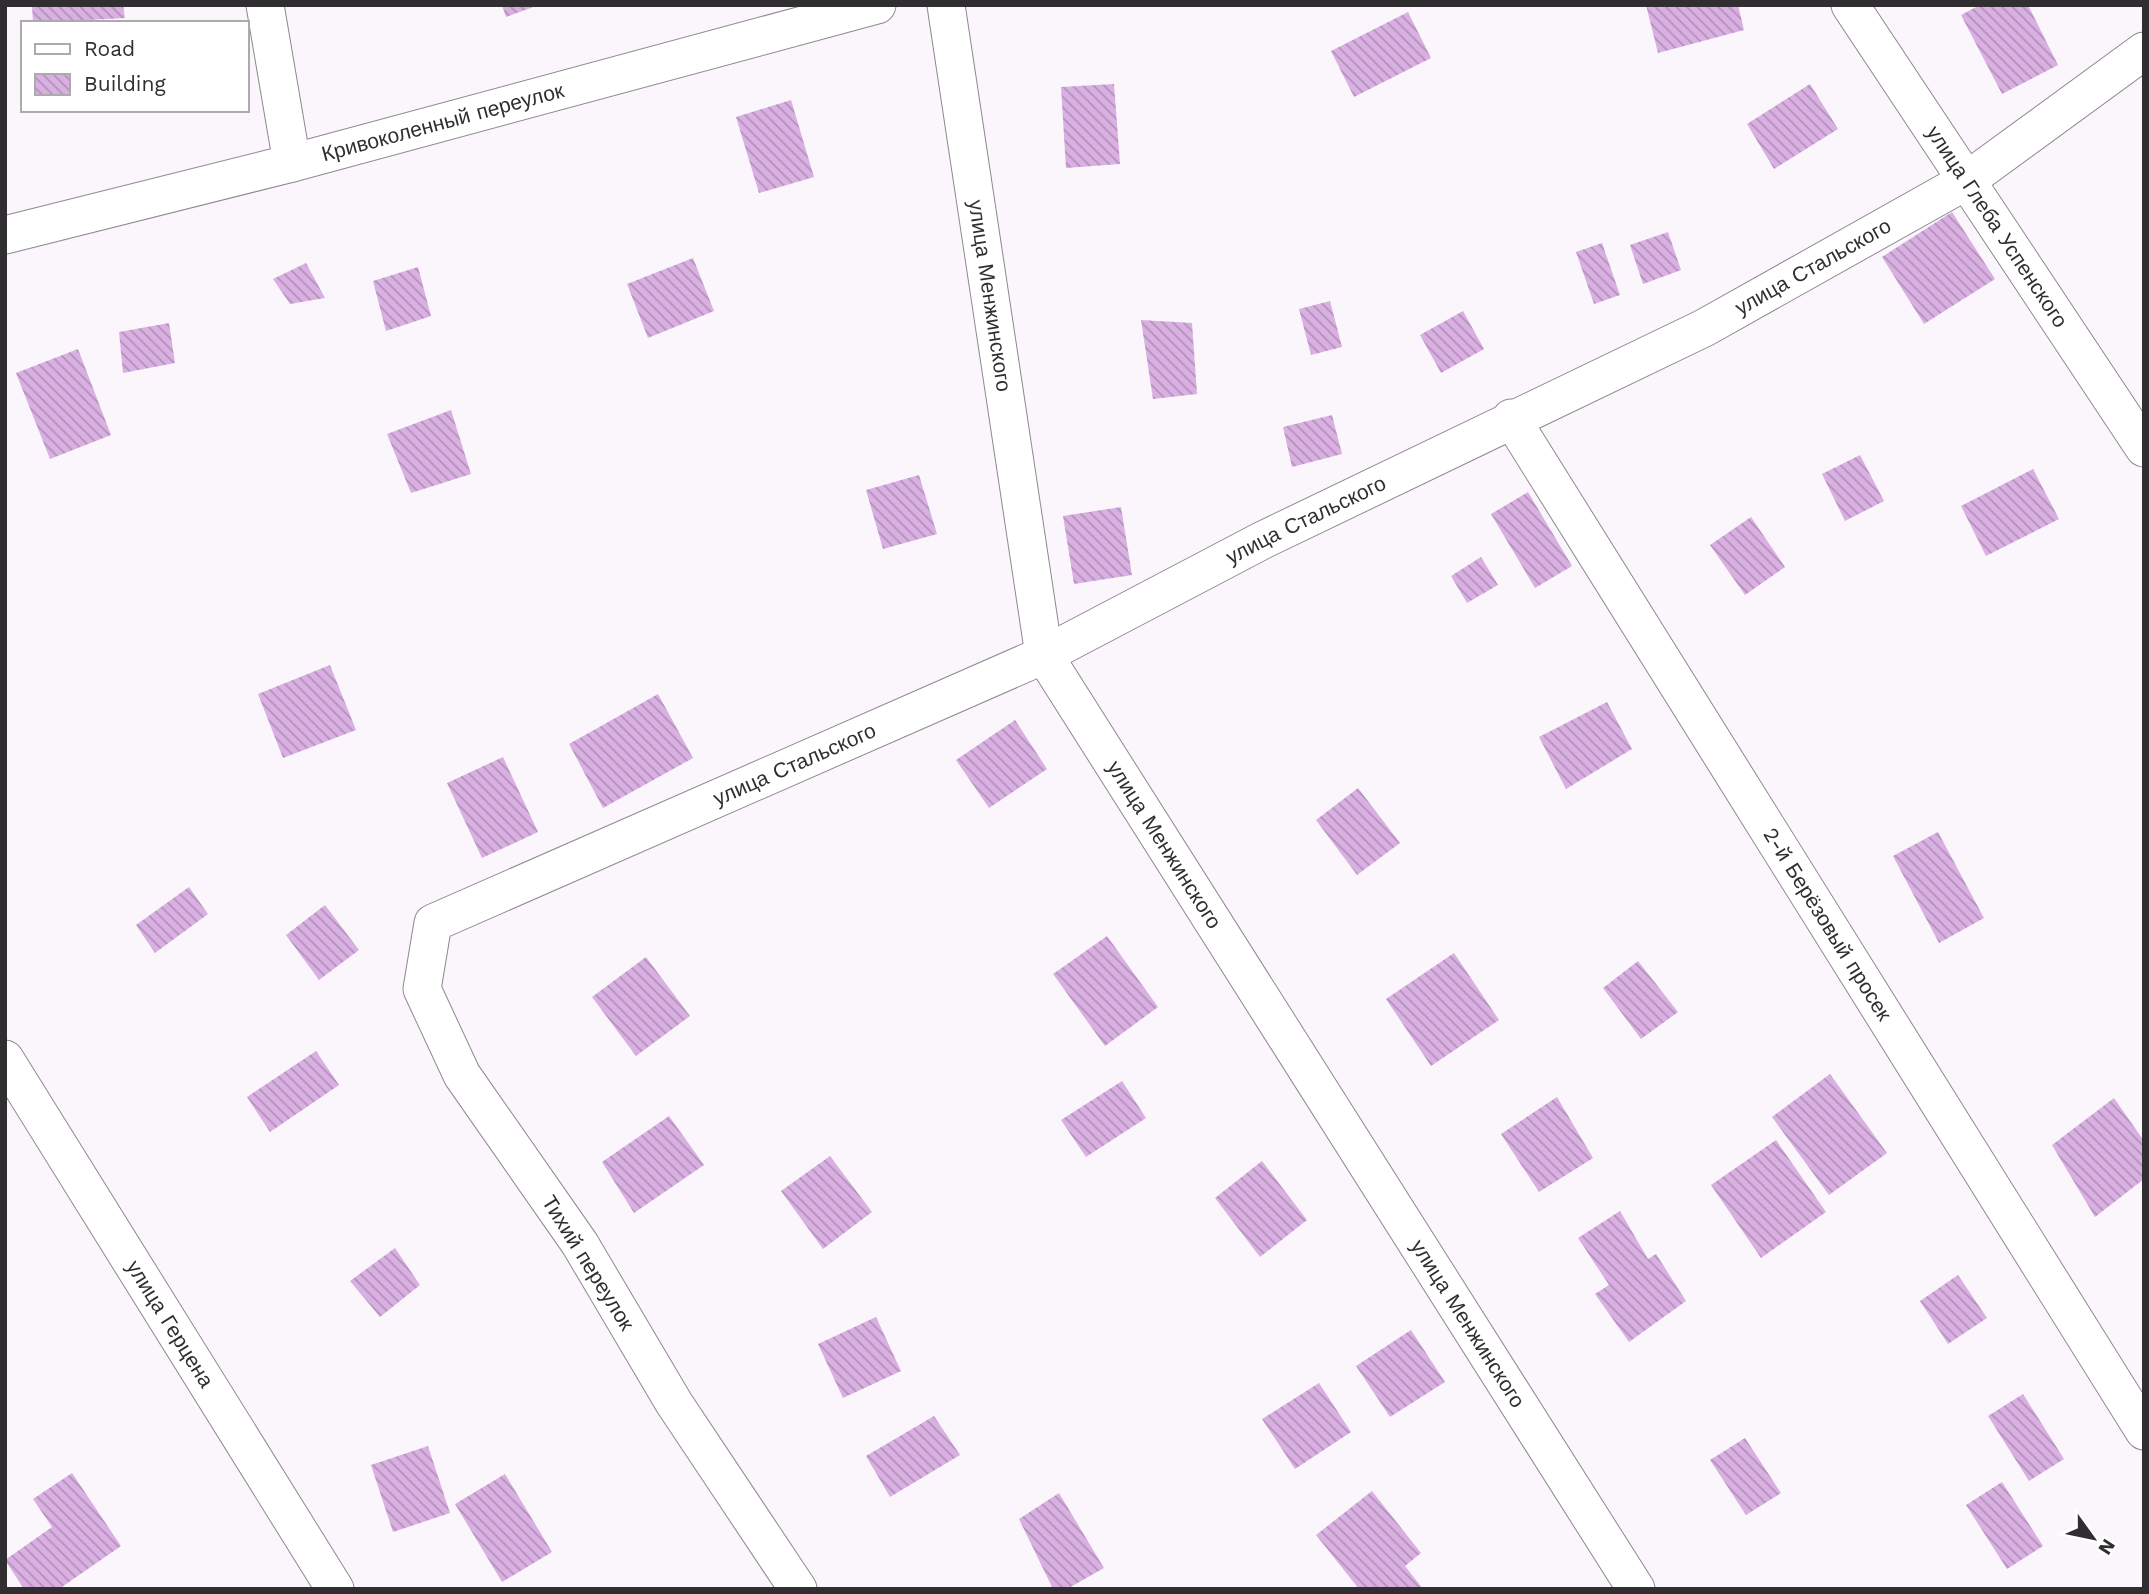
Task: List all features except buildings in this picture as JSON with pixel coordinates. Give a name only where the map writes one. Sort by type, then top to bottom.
[{"type":"street","points":[[265,5],[292,163]]},
{"type":"street","name":"Кривоколенный переулок","points":[[5,235],[292,163],[877,5]]},
{"type":"street","name":"улица Менжинского","points":[[946,5],[1044,655],[1636,1589]]},
{"type":"street","name":"улица Глеба Успенского","points":[[1850,5],[2144,448]]},
{"type":"street","name":"улица Стальского","points":[[433,923],[1044,655],[1263,540],[1511,418],[1704,328],[1966,181],[2144,51]]},
{"type":"street","name":"2-й Берёзовый просек","points":[[1511,418],[2144,1431]]},
{"type":"street","name":"Тихий переулок","points":[[433,923],[422,989],[462,1075],[580,1244],[674,1404],[798,1589]]},
{"type":"street","name":"улица Герцена","points":[[5,1059],[335,1589]]}]
